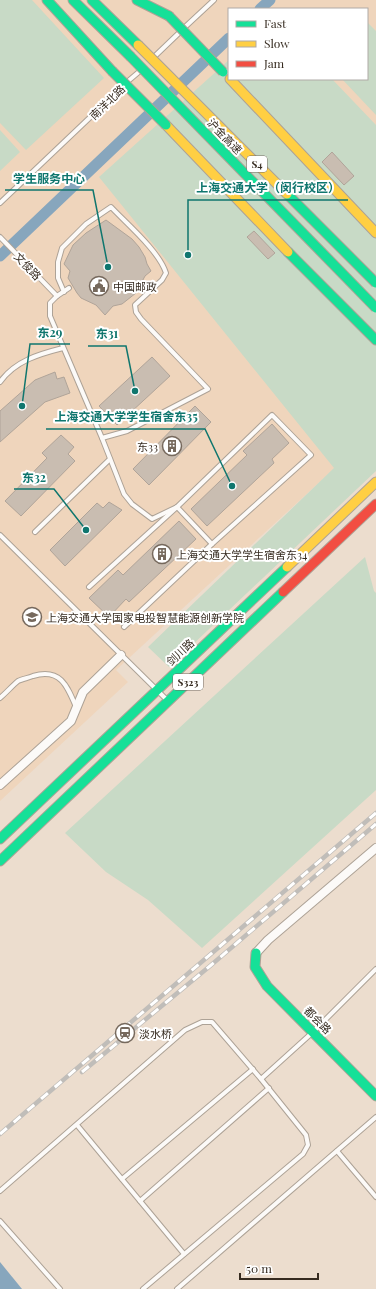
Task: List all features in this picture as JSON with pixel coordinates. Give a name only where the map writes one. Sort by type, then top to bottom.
[{"type":"main road","points":[[47,0],[112,71],[166,124],[271,235],[376,340]]},
{"type":"main road","name":"沪金高速","points":[[73,0],[130,56],[376,308]]},
{"type":"main road","name":"沪金高速","points":[[92,0],[376,283]]},
{"type":"main road","points":[[137,0],[169,16],[227,77]]},
{"type":"main road","points":[[230,80],[376,233]]},
{"type":"main road","name":"剑川路","points":[[0,839],[376,482]]},
{"type":"main road","name":"S323","points":[[0,860],[376,504]]},
{"type":"main road","name":"都会路","points":[[256,953],[255,967],[267,986],[376,1096]]},
{"type":"street","points":[[0,785],[71,721],[83,692],[122,655]]},
{"type":"street","points":[[256,953],[268,940],[376,848]]},
{"type":"lane","points":[[150,60],[214,0]]},
{"type":"lane","name":"南洋北路","points":[[0,203],[145,66]]},
{"type":"lane","points":[[64,292],[58,278],[58,262],[62,248],[86,224],[111,207],[155,253],[164,266],[166,273],[162,280],[135,305],[136,312],[208,389],[127,431],[102,438]]},
{"type":"lane","name":"文俊路","points":[[1,238],[57,296]]},
{"type":"lane","points":[[69,288],[50,303],[50,316],[124,494],[132,504],[152,519],[177,507]]},
{"type":"lane","points":[[0,382],[6,374],[24,361],[42,353],[63,348]]},
{"type":"lane","points":[[89,587],[177,507],[272,415],[311,455],[212,544],[124,627]]},
{"type":"lane","points":[[34,532],[110,459]]},
{"type":"lane","points":[[177,507],[212,544]]},
{"type":"lane","points":[[0,535],[168,701]]},
{"type":"lane","points":[[0,698],[19,680],[39,674],[49,673],[58,677],[69,688],[76,707]]},
{"type":"lane","points":[[261,1079],[313,1032],[376,969]]},
{"type":"lane","points":[[0,1191],[185,1030],[202,1022],[212,1022],[269,1088],[306,1135],[308,1145],[303,1154],[142,1289]]},
{"type":"lane","points":[[122,1179],[253,1069]]},
{"type":"lane","points":[[140,1201],[269,1088]]},
{"type":"lane","points":[[177,1289],[376,1117]]},
{"type":"lane","points":[[77,1125],[184,1254]]},
{"type":"lane","points":[[337,1151],[376,1197]]},
{"type":"lane","points":[[0,1221],[60,1289]]},
{"type":"shaded area","points":[[0,0],[376,0],[376,430],[116,670],[128,682],[0,801]]},
{"type":"green space","points":[[0,0],[32,0],[104,78],[26,150],[0,123]]},
{"type":"green space","points":[[368,23],[376,31],[376,115],[343,80],[368,80]]},
{"type":"green space","points":[[228,61],[228,80],[333,80],[376,125],[376,471],[169,667],[148,647],[334,468],[99,177]]},
{"type":"green space","points":[[0,130],[20,152],[0,171]]},
{"type":"green space","points":[[365,557],[374,591],[376,593],[376,790],[202,948],[148,900],[106,872],[65,833]]},
{"type":"water","points":[[0,1262],[22,1289],[0,1289]]},
{"type":"building","points":[[332,152],[354,176],[344,185],[322,162]]},
{"type":"building","points":[[106,220],[132,239],[145,257],[151,271],[145,276],[136,293],[122,304],[113,306],[105,315],[96,305],[81,298],[68,278],[70,271],[64,264],[73,245],[86,233]]},
{"type":"building","points":[[254,231],[275,253],[268,259],[247,237]]},
{"type":"building","points":[[152,357],[170,376],[117,425],[99,406]]},
{"type":"building","points":[[55,372],[57,379],[64,377],[70,393],[45,402],[0,442],[0,411],[35,380]]},
{"type":"building","name":"东33","points":[[195,406],[211,422],[149,485],[133,469]]},
{"type":"building","points":[[272,424],[289,443],[272,459],[274,463],[207,526],[191,509],[247,455],[243,451]]},
{"type":"building","points":[[61,435],[74,447],[68,454],[75,461],[21,516],[5,501],[47,458],[42,453]]},
{"type":"building","points":[[109,502],[122,510],[65,566],[50,550],[97,503],[103,508]]},
{"type":"building","name":"上海交通大学学生宿舍东34","points":[[179,521],[196,539],[129,602],[126,599],[109,617],[89,598],[118,570],[123,575]]},
{"type":"waterway","points":[[261,8],[270,0]]},
{"type":"waterway","points":[[0,256],[228,39]]},
{"type":"railway","points":[[0,1134],[376,813]]},
{"type":"railway","points":[[82,1072],[210,966],[376,824]]},
{"type":"traffic: fast","points":[[47,0],[112,71]]},
{"type":"traffic: fast","points":[[73,0],[130,56]]},
{"type":"traffic: fast","points":[[92,0],[138,45]]},
{"type":"traffic: fast","points":[[137,0],[169,16]]},
{"type":"traffic: fast","points":[[169,16],[223,72]]},
{"type":"traffic: fast","points":[[130,56],[376,308]]},
{"type":"traffic: fast","points":[[112,71],[166,125]]},
{"type":"traffic: fast","points":[[287,194],[376,283]]},
{"type":"traffic: fast","points":[[288,252],[376,340]]},
{"type":"traffic: fast","points":[[0,839],[287,567]]},
{"type":"traffic: fast","points":[[0,861],[283,592]]},
{"type":"traffic: fast","points":[[256,953],[255,967],[267,986],[376,1096]]},
{"type":"traffic: slow","points":[[138,45],[287,194]]},
{"type":"traffic: slow","points":[[231,80],[376,233]]},
{"type":"traffic: slow","points":[[166,125],[288,252]]},
{"type":"traffic: slow","points":[[287,567],[376,482]]},
{"type":"traffic: jam","points":[[283,592],[376,504]]},
{"type":"place","name":"上海交通大学（闵行校区）","points":[[188,255]]},
{"type":"place","name":"学生服务中心","points":[[108,267]]},
{"type":"place","name":"中国邮政","points":[[99,286]]},
{"type":"place","name":"东31","points":[[135,391]]},
{"type":"place","name":"东29","points":[[22,406]]},
{"type":"place","name":"东33","points":[[172,446]]},
{"type":"place","name":"上海交通大学学生宿舍东35","points":[[232,486]]},
{"type":"place","name":"东32","points":[[86,530]]},
{"type":"place","name":"上海交通大学学生宿舍东34","points":[[162,554]]},
{"type":"place","name":"上海交通大学国家电投智慧能源创新学院","points":[[32,617]]},
{"type":"place","name":"淡水桥","points":[[125,1033]]}]
